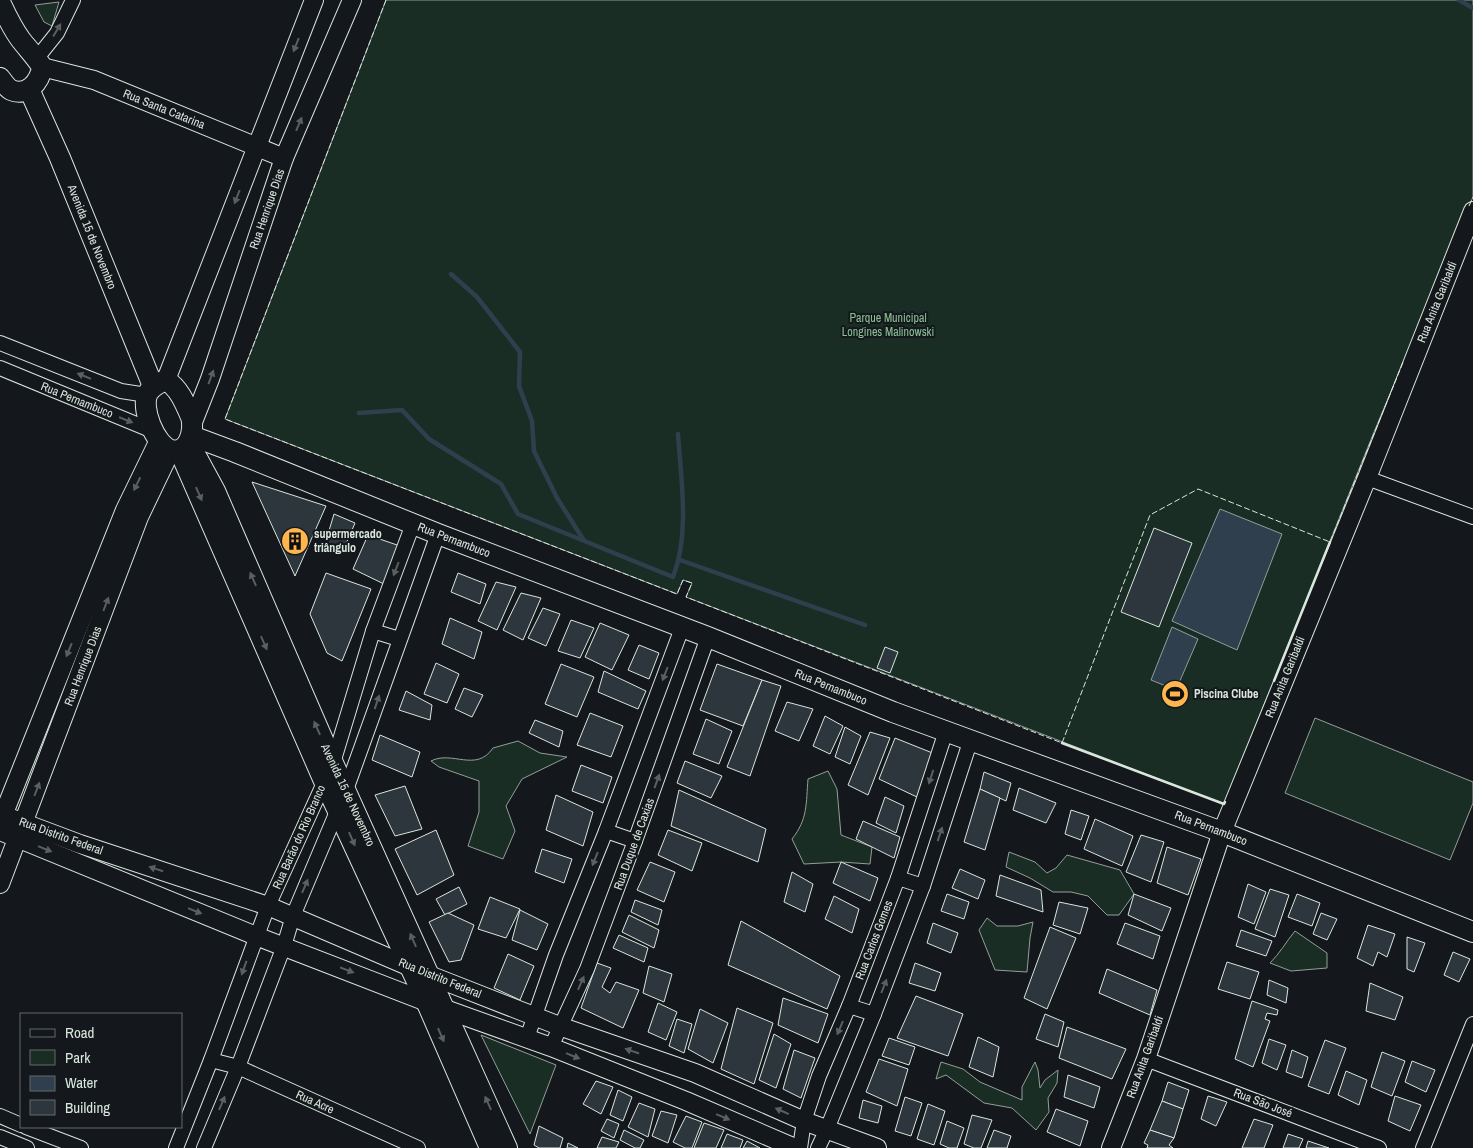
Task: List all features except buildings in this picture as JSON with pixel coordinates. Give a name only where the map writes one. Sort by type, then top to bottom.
[{"type":"main road","points":[[0,2],[12,27],[40,63],[41,75],[36,83],[28,89],[19,92],[9,89],[0,78]]},
{"type":"main road","name":"Avenida 15 de Novembro","points":[[28,89],[60,158],[155,387]]},
{"type":"main road","name":"Avenida 15 de Novembro","points":[[155,387],[174,384],[181,396],[176,439]]},
{"type":"main road","name":"Avenida 15 de Novembro","points":[[155,387],[145,406],[176,439],[328,772],[338,808],[408,966],[426,1001],[490,1148]]},
{"type":"main road","name":"Rua Pernambuco","points":[[176,439],[235,452],[438,534],[708,637],[893,712],[1222,832],[1473,932]]},
{"type":"main road","name":"Avenida 15 de Novembro","points":[[328,772],[346,790],[508,1148]]},
{"type":"street","points":[[40,63],[73,0]]},
{"type":"street","points":[[155,387],[256,147],[314,0]]},
{"type":"street","name":"Rua Henrique Dias","points":[[0,884],[139,517],[176,439],[210,379],[284,158],[352,0]]},
{"type":"street","name":"Rua Santa Catarina","points":[[40,63],[94,80],[284,158]]},
{"type":"street","name":"Rua Anita Garibaldi","points":[[1111,1148],[1146,1059],[1222,832],[1367,478],[1473,211]]},
{"type":"street","name":"Rua Pernambuco","points":[[0,343],[121,391],[155,387]]},
{"type":"street","name":"Rua Pernambuco","points":[[0,368],[176,439]]},
{"type":"street","name":"Rua Henrique Dias","points":[[1,821],[124,510],[176,439]]},
{"type":"street","points":[[1367,478],[1473,516]]},
{"type":"street","name":"Rua Barão do Rio Branco","points":[[176,1148],[268,906],[328,772],[373,631],[413,524]]},
{"type":"street","name":"Rua Barão do Rio Branco","points":[[204,1148],[238,1067],[284,946],[293,916],[346,790],[438,534]]},
{"type":"street","points":[[527,1038],[556,955],[606,831],[682,628]]},
{"type":"street","points":[[373,631],[399,639]]},
{"type":"street","name":"Rua Duque de Caxias","points":[[551,1048],[587,969],[708,637]]},
{"type":"street","name":"Rua Carlos Gomes","points":[[800,1148],[804,1121],[819,1076],[849,1006],[898,878],[946,731]]},
{"type":"street","points":[[818,1148],[874,1014],[923,886],[971,740]]},
{"type":"street","name":"Rua Distrito Federal","points":[[1,821],[256,936],[445,1009],[527,1038],[686,1101],[795,1148]]},
{"type":"street","name":"Rua Distrito Federal","points":[[21,830],[80,844],[268,906],[429,975],[562,1027],[695,1073],[804,1121],[877,1148]]},
{"type":"street","points":[[606,831],[635,841]]},
{"type":"street","points":[[898,878],[923,886]]},
{"type":"street","points":[[849,1006],[874,1014]]},
{"type":"street","points":[[1423,1148],[1473,1024]]},
{"type":"street","name":"Rua São José","points":[[1146,1059],[1379,1148]]},
{"type":"street","name":"Rua Acre","points":[[211,1060],[238,1067],[418,1148]]},
{"type":"street","points":[[686,1101],[695,1073]]},
{"type":"street","points":[[0,1116],[20,1125]]},
{"type":"street","points":[[28,1128],[81,1148]]},
{"type":"street","points":[[36,1148],[41,1133]]},
{"type":"street","points":[[0,1137],[26,1148]]},
{"type":"green space","name":"Parque Municipal Longines Malinowski","points":[[386,0],[1473,0],[1473,197],[1374,432],[1224,804],[686,597],[692,583],[683,580],[677,594],[225,419]]},
{"type":"green space","points":[[59,2],[52,26],[44,22],[35,5]]},
{"type":"green space","points":[[1315,718],[1473,782],[1473,803],[1450,860],[1285,793]]},
{"type":"green space","points":[[518,741],[540,753],[567,757],[522,779],[506,806],[515,831],[503,859],[468,846],[479,812],[479,781],[439,767],[431,761],[439,758],[479,759],[493,748]]},
{"type":"green space","points":[[828,771],[837,789],[841,835],[872,847],[870,864],[841,862],[804,864],[792,839],[804,818],[808,779]]},
{"type":"green space","points":[[1009,852],[1035,862],[1047,873],[1056,868],[1067,855],[1120,870],[1134,894],[1119,915],[1107,915],[1088,896],[1071,892],[1053,892],[1030,878],[1006,867]]},
{"type":"green space","points":[[987,918],[997,926],[1018,926],[1033,922],[1027,972],[995,970],[979,930]]},
{"type":"green space","points":[[1295,931],[1327,953],[1327,968],[1291,971],[1270,963]]},
{"type":"green space","points":[[481,1035],[556,1065],[530,1134]]},
{"type":"green space","points":[[941,1062],[963,1069],[980,1082],[1022,1100],[1022,1087],[1035,1062],[1040,1088],[1045,1080],[1058,1070],[1057,1083],[1048,1098],[1049,1112],[1036,1130],[1012,1108],[984,1103],[946,1075],[936,1079]]},
{"type":"water","points":[[1220,509],[1282,534],[1237,650],[1172,621]]},
{"type":"water","points":[[1172,627],[1198,639],[1176,690],[1151,680]]},
{"type":"waterway","points":[[1459,0],[1473,8]]},
{"type":"waterway","points":[[451,274],[477,297],[520,352],[519,386],[532,421],[534,451],[557,498],[583,539]]},
{"type":"waterway","points":[[359,413],[402,410],[429,439],[501,484],[518,514],[673,577],[678,560],[683,525],[678,434]]},
{"type":"waterway","points":[[680,560],[865,625]]},
{"type":"fence","points":[[386,0],[225,419],[677,594],[683,580],[692,583],[686,597],[1062,743],[1150,515],[1198,489],[1330,542],[1404,360]]},
{"type":"fence","points":[[1469,206],[1473,197]]},
{"type":"wall","points":[[1274,681],[1330,542]]},
{"type":"wall","points":[[1062,743],[1224,804],[1225,802]]},
{"type":"place","name":"supermercado triângulo","points":[[295,541]]},
{"type":"place","name":"Piscina Clube","points":[[1175,694]]}]
